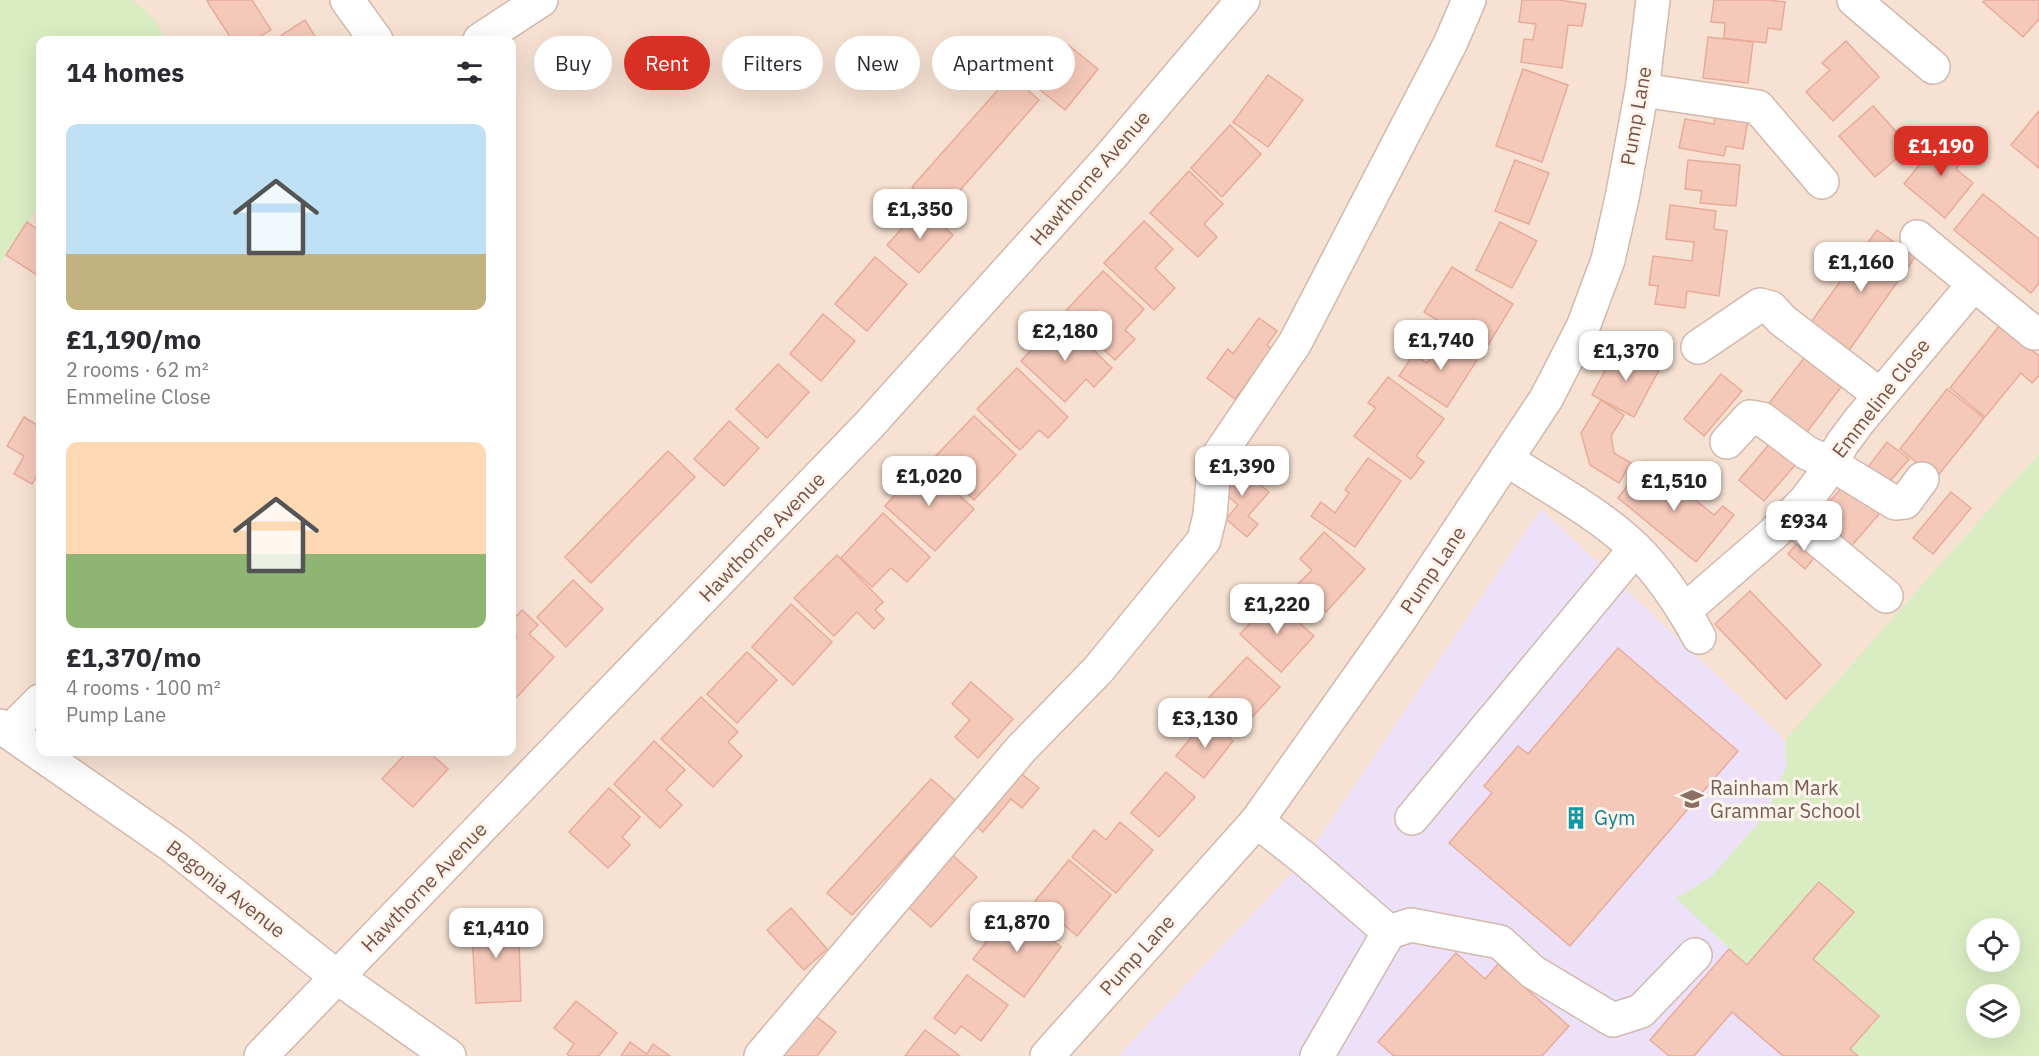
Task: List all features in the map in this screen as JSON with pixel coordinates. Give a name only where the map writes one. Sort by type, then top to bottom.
[{"type":"street","points":[[347,0],[373,36]]},
{"type":"street","points":[[486,36],[541,0]]},
{"type":"street","name":"Hawthorne Avenue","points":[[261,1056],[869,425],[1111,156],[1243,0]]},
{"type":"street","points":[[761,1056],[1021,749],[1098,670],[1204,540],[1219,455],[1295,343],[1450,44],[1469,0]]},
{"type":"street","name":"Pump Lane","points":[[1047,1056],[1257,821],[1400,619],[1546,399],[1583,327],[1610,249],[1642,90],[1653,0]]},
{"type":"street","points":[[1854,0],[1933,67]]},
{"type":"street","points":[[1642,90],[1758,107],[1822,182]]},
{"type":"street","points":[[1917,237],[2034,333]]},
{"type":"street","name":"Emmeline Close","points":[[1635,549],[1660,578],[1692,624],[1733,569],[1806,500],[1847,436],[1974,284]]},
{"type":"street","points":[[1698,347],[1760,305],[1771,308],[1782,320],[1880,395]]},
{"type":"street","points":[[1727,442],[1750,417],[1762,419],[1807,453],[1830,463],[1894,503],[1905,502],[1922,479]]},
{"type":"street","points":[[1413,818],[1635,549],[1590,513],[1506,459]]},
{"type":"street","points":[[1790,516],[1887,596]]},
{"type":"street","points":[[4,729],[36,704]]},
{"type":"street","name":"Begonia Avenue","points":[[4,729],[36,751]]},
{"type":"street","name":"Begonia Avenue","points":[[43,756],[174,847],[337,977],[449,1056]]},
{"type":"street","points":[[1257,821],[1305,859],[1389,932]]},
{"type":"street","points":[[1317,1056],[1389,932],[1411,924],[1500,942],[1533,972],[1613,1020],[1641,1011],[1695,954]]},
{"type":"shaded area","points":[[0,0],[2039,0],[2039,1056],[0,1056]]},
{"type":"shaded area","name":"Rainham Mark Grammar School","points":[[2039,453],[2039,1056],[1118,1056],[1305,859],[1541,509],[1785,740]]},
{"type":"green space","points":[[0,0],[133,0],[154,19],[164,36],[36,36],[36,210],[0,264]]},
{"type":"green space","points":[[2039,453],[2039,1056],[1858,1056],[1850,1049],[1879,1015],[1813,959],[1853,911],[1819,882],[1747,965],[1676,898],[1711,877],[1767,813],[1786,767],[1785,740]]},
{"type":"building","points":[[252,0],[271,30],[261,36],[229,36],[207,1]]},
{"type":"building","points":[[1522,0],[1559,0],[1586,4],[1582,26],[1568,25],[1562,68],[1521,62],[1524,39],[1533,40],[1536,24],[1519,22]]},
{"type":"building","points":[[1714,0],[1785,2],[1781,30],[1768,28],[1766,43],[1724,38],[1725,23],[1711,22]]},
{"type":"building","points":[[1985,0],[2039,0],[2039,19],[2023,37],[1983,2]]},
{"type":"building","points":[[305,20],[315,36],[280,36]]},
{"type":"building","points":[[1708,37],[1753,42],[1748,83],[1703,78]]},
{"type":"building","points":[[1846,41],[1879,77],[1833,121],[1806,92],[1830,70],[1822,63]]},
{"type":"building","points":[[1075,50],[1098,69],[1065,110],[1040,90],[1075,90]]},
{"type":"building","points":[[1523,69],[1568,85],[1542,162],[1496,146]]},
{"type":"building","points":[[1268,75],[1303,100],[1268,147],[1233,122]]},
{"type":"building","points":[[998,90],[1028,90],[1039,100],[941,212],[912,187]]},
{"type":"building","points":[[1873,106],[1910,147],[1875,177],[1839,136]]},
{"type":"building","points":[[2039,111],[2039,168],[2011,145]]},
{"type":"building","points":[[1716,115],[1748,121],[1743,149],[1726,146],[1724,156],[1679,148],[1685,119],[1714,124]]},
{"type":"building","points":[[1230,125],[1261,154],[1222,197],[1191,168]]},
{"type":"building","points":[[1945,133],[1969,152],[1956,169],[1973,183],[1945,218],[1904,184]]},
{"type":"building","points":[[1515,160],[1549,173],[1529,224],[1495,211]]},
{"type":"building","points":[[1688,160],[1740,165],[1736,206],[1700,203],[1702,191],[1685,189]]},
{"type":"building","points":[[1189,171],[1223,204],[1204,224],[1217,237],[1198,257],[1150,213]]},
{"type":"building","points":[[1983,194],[2039,239],[2039,283],[2031,293],[1954,230]]},
{"type":"building","points":[[1670,205],[1716,211],[1714,229],[1727,231],[1719,296],[1687,291],[1685,308],[1655,304],[1658,286],[1649,285],[1653,256],[1692,261],[1694,242],[1666,239]]},
{"type":"building","points":[[921,207],[953,235],[919,273],[887,245]]},
{"type":"building","points":[[1144,221],[1173,249],[1155,268],[1175,288],[1154,310],[1104,263]]},
{"type":"building","points":[[27,222],[36,228],[36,274],[6,255]]},
{"type":"building","points":[[1500,222],[1537,241],[1512,288],[1476,270]]},
{"type":"building","points":[[1877,230],[1915,257],[1845,356],[1806,329]]},
{"type":"building","points":[[875,257],[907,284],[867,331],[835,304]]},
{"type":"building","points":[[1452,267],[1513,304],[1485,350],[1424,312]]},
{"type":"building","points":[[1103,271],[1144,309],[1125,330],[1135,339],[1115,360],[1064,313]]},
{"type":"building","points":[[823,314],[855,341],[821,381],[790,354]]},
{"type":"building","points":[[1259,318],[1277,331],[1267,345],[1272,349],[1235,399],[1207,378],[1228,349],[1233,354]]},
{"type":"building","points":[[1061,319],[1112,368],[1094,387],[1086,379],[1065,402],[1021,361]]},
{"type":"building","points":[[2000,325],[2039,356],[2039,375],[2032,383],[2021,373],[1985,417],[1950,388]]},
{"type":"building","points":[[1445,335],[1479,357],[1447,407],[1399,376],[1413,355],[1427,363]]},
{"type":"building","points":[[1618,346],[1660,368],[1634,417],[1592,395]]},
{"type":"building","points":[[1811,349],[1848,378],[1801,440],[1763,411]]},
{"type":"building","points":[[778,364],[809,392],[767,438],[736,409]]},
{"type":"building","points":[[1017,368],[1068,417],[1048,438],[1039,430],[1020,450],[977,409]]},
{"type":"building","points":[[1721,374],[1742,391],[1704,436],[1684,419]]},
{"type":"building","points":[[1388,377],[1444,419],[1416,456],[1424,462],[1411,479],[1354,436],[1376,408],[1368,403]]},
{"type":"building","points":[[1947,389],[1984,418],[1936,478],[1900,449]]},
{"type":"building","points":[[1601,400],[1624,415],[1611,436],[1614,453],[1631,463],[1619,483],[1590,465],[1581,433]]},
{"type":"building","points":[[974,416],[1016,455],[974,500],[932,460]]},
{"type":"building","points":[[24,417],[36,424],[36,477],[32,484],[14,474],[24,456],[7,446]]},
{"type":"building","points":[[729,421],[759,448],[724,486],[694,459]]},
{"type":"building","points":[[1776,436],[1802,457],[1764,501],[1739,480]]},
{"type":"building","points":[[1887,442],[1909,459],[1885,487],[1865,471]]},
{"type":"building","points":[[668,451],[695,477],[591,583],[565,557]]},
{"type":"building","points":[[1368,458],[1401,481],[1355,547],[1311,516],[1321,502],[1335,513],[1349,493],[1345,490]]},
{"type":"building","points":[[1647,461],[1714,515],[1723,506],[1734,515],[1696,562],[1618,498]]},
{"type":"building","points":[[1233,462],[1269,492],[1248,516],[1258,524],[1247,537],[1226,519],[1238,505],[1214,484]]},
{"type":"building","points":[[924,463],[974,509],[935,551],[885,506]]},
{"type":"building","points":[[1846,483],[1880,513],[1847,551],[1812,521]]},
{"type":"building","points":[[1951,492],[1971,508],[1933,554],[1913,538]]},
{"type":"building","points":[[883,513],[930,557],[907,582],[891,568],[872,587],[841,558]]},
{"type":"building","points":[[1324,532],[1365,569],[1326,612],[1297,585],[1312,570],[1300,559]]},
{"type":"building","points":[[1803,536],[1820,551],[1805,569],[1788,554]]},
{"type":"building","points":[[837,555],[883,602],[875,610],[884,619],[874,629],[857,612],[834,636],[794,598]]},
{"type":"building","points":[[573,580],[603,609],[566,647],[537,617]]},
{"type":"building","points":[[1750,591],[1821,665],[1786,699],[1715,624]]},
{"type":"building","points":[[1273,599],[1314,636],[1281,672],[1240,634]]},
{"type":"building","points":[[791,604],[832,642],[793,685],[752,647]]},
{"type":"building","points":[[522,610],[538,625],[529,634],[554,657],[516,698],[517,637],[516,617]]},
{"type":"building","name":"Gym","points":[[1618,648],[1738,751],[1570,946],[1449,843],[1492,793],[1484,786],[1518,746],[1528,754]]},
{"type":"building","points":[[747,652],[777,680],[737,723],[707,694]]},
{"type":"building","points":[[1247,657],[1280,687],[1236,734],[1203,704]]},
{"type":"building","points":[[971,682],[1013,719],[978,758],[955,737],[970,720],[952,704]]},
{"type":"building","points":[[701,697],[738,732],[728,742],[742,756],[713,787],[661,739]]},
{"type":"building","points":[[1206,719],[1233,741],[1204,778],[1176,756]]},
{"type":"building","points":[[654,741],[685,770],[666,790],[682,805],[660,828],[614,784]]},
{"type":"building","points":[[403,756],[433,756],[448,769],[413,807],[382,779]]},
{"type":"building","points":[[1013,767],[1039,788],[1022,808],[1011,799],[983,832],[968,819]]},
{"type":"building","points":[[1166,772],[1195,797],[1159,837],[1131,813]]},
{"type":"building","points":[[931,779],[956,801],[852,915],[827,893]]},
{"type":"building","points":[[609,788],[640,817],[622,837],[630,845],[608,868],[569,832]]},
{"type":"building","points":[[1120,822],[1153,850],[1116,893],[1072,857],[1094,830],[1106,840]]},
{"type":"building","points":[[950,853],[977,877],[931,927],[904,903]]},
{"type":"building","points":[[1069,860],[1111,895],[1077,936],[1035,901]]},
{"type":"building","points":[[1819,882],[1854,912],[1813,959],[1879,1016],[1850,1049],[1858,1056],[1783,1056],[1732,1012],[1694,1056],[1669,1056],[1650,1040],[1729,949],[1747,965]]},
{"type":"building","points":[[791,908],[827,949],[804,970],[767,930]]},
{"type":"building","points":[[1011,910],[1061,947],[1024,997],[973,959]]},
{"type":"building","points":[[518,915],[521,1001],[476,1003],[471,917]]},
{"type":"building","points":[[1456,953],[1485,979],[1498,964],[1569,1026],[1542,1056],[1394,1056],[1378,1042]]},
{"type":"building","points":[[967,975],[1008,1005],[981,1041],[961,1026],[955,1034],[934,1018]]},
{"type":"building","points":[[576,1001],[617,1033],[599,1056],[570,1056],[567,1054],[574,1044],[554,1028]]},
{"type":"building","points":[[813,1014],[836,1032],[817,1056],[783,1056],[781,1054]]},
{"type":"building","points":[[925,1030],[960,1056],[905,1056]]},
{"type":"building","points":[[630,1042],[647,1054],[653,1044],[670,1056],[621,1056]]},
{"type":"place","name":"Rainham Mark Grammar School","points":[[1692,799]]},
{"type":"place","name":"Gym","points":[[1576,818]]}]
